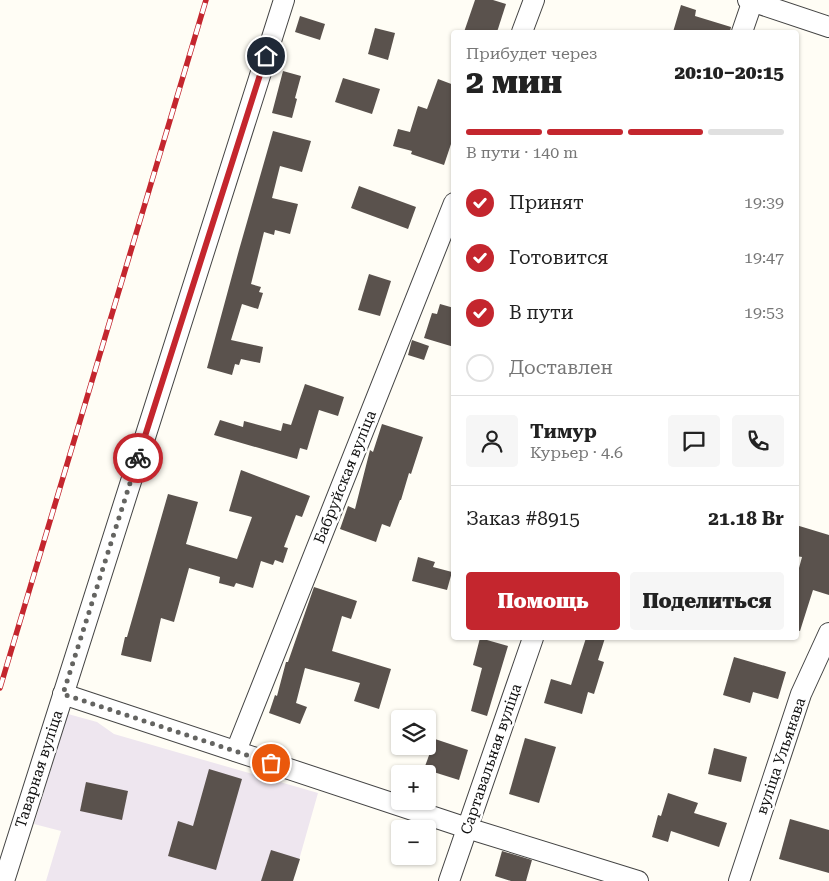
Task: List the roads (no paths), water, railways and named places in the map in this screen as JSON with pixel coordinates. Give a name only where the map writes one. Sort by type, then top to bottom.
[{"type":"street","name":"Таварная вуліца","points":[[4,881],[284,0]]},
{"type":"street","points":[[523,30],[534,0]]},
{"type":"street","points":[[743,30],[751,1],[829,27]]},
{"type":"street","name":"Бабруйская вуліца","points":[[236,751],[451,211]]},
{"type":"street","name":"вуліца Ульянава","points":[[739,881],[801,694],[829,633]]},
{"type":"street","name":"Сартавальная вуліца","points":[[449,881],[532,640]]},
{"type":"street","points":[[63,694],[467,828],[638,881]]},
{"type":"railway","points":[[0,688],[206,0]]}]
